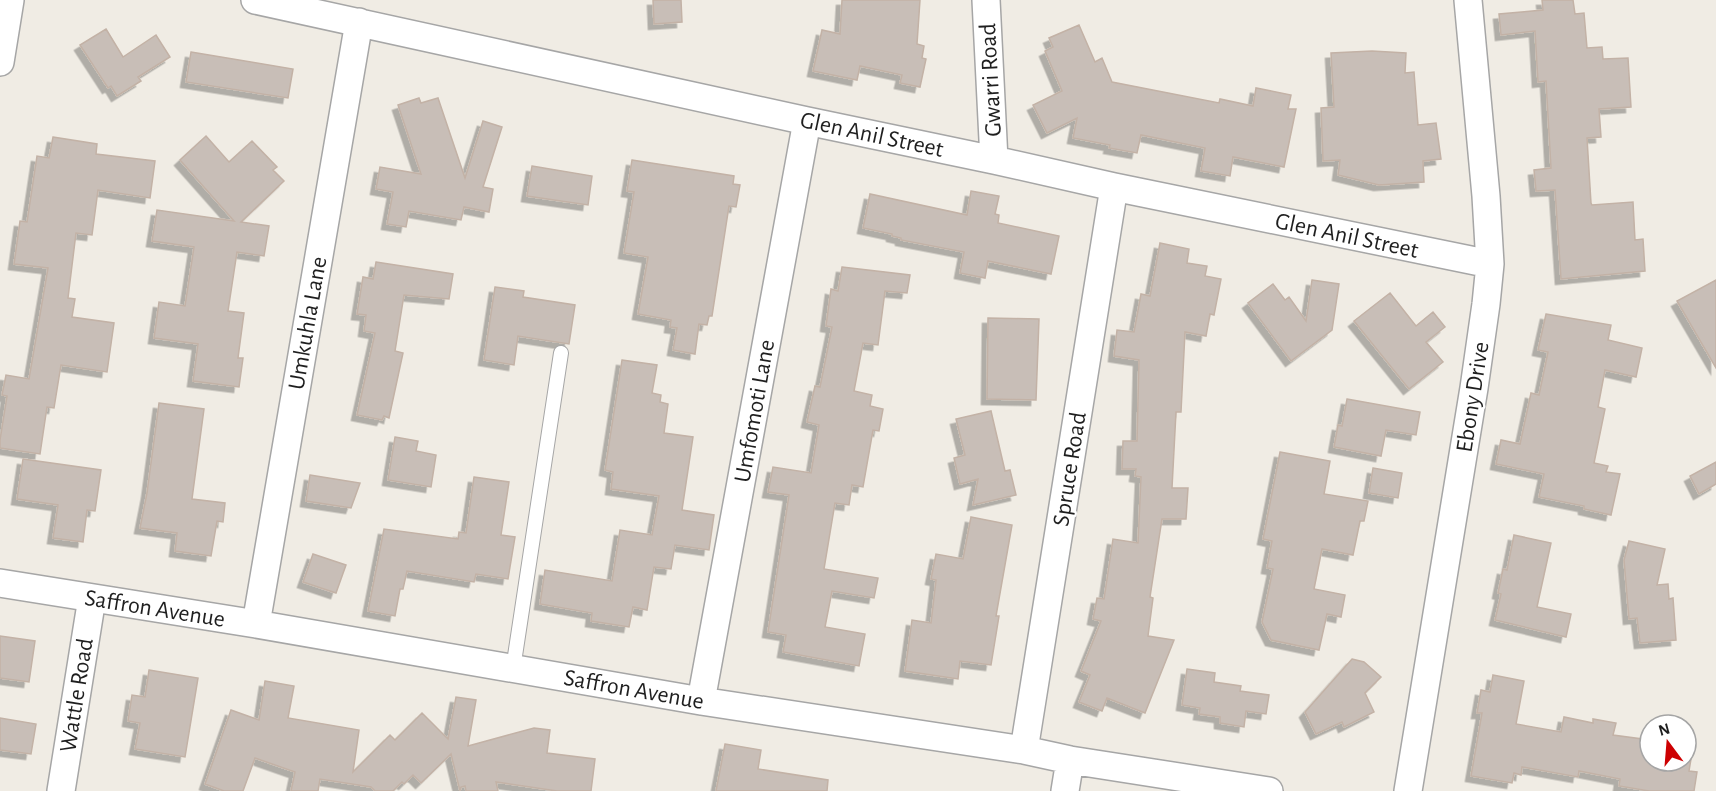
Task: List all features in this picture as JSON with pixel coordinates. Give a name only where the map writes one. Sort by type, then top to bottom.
[{"type":"street","points":[[0,62],[10,0]]},
{"type":"street","name":"Glen Anil Street","points":[[255,0],[1114,188],[1490,264]]},
{"type":"street","name":"Gwarri Road","points":[[986,0],[994,160]]},
{"type":"street","name":"Ebony Drive","points":[[1408,791],[1476,377],[1490,264],[1468,0]]},
{"type":"street","name":"Umkuhla Lane","points":[[256,624],[359,22]]},
{"type":"street","name":"Umfomoti Lane","points":[[701,701],[807,121]]},
{"type":"street","name":"Spruce Road","points":[[1024,750],[1114,188]]},
{"type":"street","name":"Saffron Avenue","points":[[0,583],[256,624],[701,701],[1024,750],[1070,760],[1269,791]]},
{"type":"street","name":"Wattle Road","points":[[61,791],[92,598]]},
{"type":"street","points":[[1065,791],[1070,760]]},
{"type":"lane","points":[[513,669],[561,353]]},
{"type":"building","points":[[653,0],[681,0],[682,22],[654,24]]},
{"type":"building","points":[[842,0],[920,0],[917,44],[924,46],[922,58],[926,59],[920,87],[900,83],[902,75],[860,66],[857,80],[813,71],[822,30],[840,34]]},
{"type":"building","points":[[1542,0],[1573,0],[1575,14],[1584,13],[1587,48],[1602,47],[1603,59],[1628,58],[1631,107],[1599,109],[1601,137],[1587,138],[1591,203],[1592,205],[1633,202],[1635,240],[1643,239],[1645,271],[1561,279],[1555,190],[1536,191],[1534,170],[1551,168],[1546,81],[1538,82],[1535,31],[1501,35],[1499,14],[1543,10]]},
{"type":"building","points":[[1079,25],[1095,62],[1102,58],[1112,82],[1219,103],[1220,99],[1253,106],[1256,88],[1291,95],[1288,109],[1296,109],[1284,167],[1233,157],[1230,176],[1201,171],[1205,148],[1141,135],[1137,153],[1109,148],[1110,145],[1073,138],[1077,118],[1047,133],[1033,105],[1062,91],[1045,51],[1053,47],[1049,38]]},
{"type":"building","points":[[106,29],[123,57],[156,35],[170,57],[138,77],[141,81],[117,96],[111,86],[108,88],[80,45]]},
{"type":"building","points":[[1372,51],[1406,53],[1405,73],[1414,72],[1418,125],[1436,123],[1441,159],[1423,161],[1424,182],[1379,185],[1338,175],[1340,160],[1323,161],[1321,108],[1334,107],[1331,53]]},
{"type":"building","points":[[191,52],[293,69],[288,98],[186,82]]},
{"type":"building","points":[[419,98],[421,103],[438,98],[465,178],[483,121],[502,127],[483,187],[493,189],[489,212],[464,207],[461,220],[409,211],[406,227],[387,224],[393,192],[376,189],[380,167],[421,174],[398,105]]},
{"type":"building","points":[[206,136],[229,162],[252,141],[277,167],[273,170],[284,181],[241,222],[269,226],[264,256],[237,252],[228,311],[244,313],[238,358],[243,358],[239,387],[193,381],[198,344],[154,338],[159,302],[185,306],[194,247],[152,241],[157,210],[234,221],[180,160]]},
{"type":"building","points":[[53,137],[97,144],[96,154],[155,161],[150,198],[98,190],[92,235],[76,233],[68,298],[75,299],[72,317],[114,323],[107,372],[61,365],[54,408],[47,407],[40,454],[0,448],[0,440],[7,396],[2,395],[6,375],[29,379],[48,268],[14,264],[20,221],[27,222],[37,156],[49,158]]},
{"type":"building","points":[[632,160],[734,176],[733,184],[740,185],[736,207],[729,206],[712,316],[709,316],[707,325],[699,324],[695,354],[673,350],[677,328],[670,327],[671,320],[638,314],[648,257],[624,253],[634,192],[627,191]]},
{"type":"building","points":[[532,166],[592,176],[588,205],[527,196]]},
{"type":"building","points":[[971,191],[999,196],[995,214],[999,215],[998,223],[1059,236],[1051,274],[988,261],[985,278],[960,273],[964,252],[901,240],[892,234],[863,228],[870,194],[967,215]]},
{"type":"building","points":[[1160,243],[1189,249],[1187,263],[1207,266],[1205,276],[1221,279],[1214,315],[1210,314],[1206,336],[1185,332],[1181,412],[1176,412],[1172,488],[1188,488],[1186,519],[1162,519],[1150,597],[1153,598],[1148,636],[1174,640],[1145,713],[1107,698],[1102,711],[1079,702],[1090,675],[1081,671],[1101,621],[1093,619],[1097,598],[1104,599],[1113,539],[1138,543],[1141,477],[1135,476],[1136,469],[1122,469],[1123,441],[1137,441],[1139,360],[1114,356],[1117,330],[1134,332],[1141,294],[1150,296]]},
{"type":"building","points":[[376,262],[453,274],[449,299],[404,295],[395,351],[403,353],[389,418],[384,416],[382,420],[357,415],[375,333],[364,331],[366,315],[357,314],[363,277],[373,279]]},
{"type":"building","points":[[842,267],[910,275],[907,293],[885,291],[878,345],[863,343],[854,391],[872,395],[870,406],[883,409],[879,431],[873,430],[863,487],[852,485],[849,505],[835,503],[824,569],[878,578],[874,598],[832,591],[825,627],[865,634],[859,666],[783,652],[786,635],[768,632],[789,495],[768,492],[773,467],[811,473],[819,425],[807,422],[815,386],[820,387],[832,327],[826,326],[831,289],[838,291]]},
{"type":"building","points":[[1312,280],[1339,284],[1332,330],[1291,361],[1248,303],[1273,284],[1285,300],[1289,297],[1306,321]]},
{"type":"building","points":[[1716,280],[1716,368],[1677,301]]},
{"type":"building","points":[[495,287],[524,291],[523,297],[575,305],[569,344],[518,336],[514,365],[484,360]]},
{"type":"building","points":[[1390,293],[1416,326],[1433,312],[1445,327],[1426,342],[1443,362],[1409,389],[1354,321]]},
{"type":"building","points":[[1546,314],[1611,325],[1608,340],[1642,348],[1636,377],[1605,370],[1598,407],[1605,409],[1594,463],[1608,466],[1606,472],[1620,474],[1611,515],[1584,509],[1584,506],[1539,497],[1544,474],[1496,464],[1501,440],[1520,444],[1531,393],[1539,395],[1548,352],[1538,350]]},
{"type":"building","points":[[988,318],[1039,319],[1036,400],[987,399]]},
{"type":"building","points":[[622,360],[657,365],[652,393],[661,395],[660,402],[668,404],[664,433],[693,437],[682,510],[714,515],[709,550],[675,545],[671,569],[654,567],[647,610],[633,607],[629,627],[591,621],[592,613],[540,604],[545,570],[612,581],[620,530],[652,535],[659,496],[611,489],[613,472],[605,470]]},
{"type":"building","points":[[1347,399],[1420,412],[1416,435],[1386,430],[1381,456],[1334,447],[1338,425],[1342,426]]},
{"type":"building","points":[[159,403],[204,409],[192,499],[225,503],[223,522],[217,521],[211,556],[175,551],[177,533],[140,528]]},
{"type":"building","points":[[991,411],[1005,471],[1010,470],[1016,495],[973,505],[978,479],[960,484],[954,458],[965,455],[956,419]]},
{"type":"building","points":[[395,437],[418,441],[416,451],[436,455],[431,487],[388,480]]},
{"type":"building","points":[[1280,452],[1330,461],[1324,494],[1368,501],[1364,521],[1360,521],[1353,555],[1322,549],[1314,589],[1345,595],[1341,617],[1327,614],[1319,650],[1271,640],[1262,622],[1273,569],[1267,568],[1272,541],[1263,539]]},
{"type":"building","points":[[23,459],[101,470],[95,511],[87,510],[83,542],[53,538],[58,505],[17,499]]},
{"type":"building","points":[[1716,462],[1716,484],[1699,494],[1690,476]]},
{"type":"building","points":[[1373,468],[1402,473],[1398,498],[1369,493]]},
{"type":"building","points":[[310,475],[360,483],[351,508],[306,501]]},
{"type":"building","points":[[474,477],[509,482],[501,535],[515,537],[508,579],[476,574],[474,582],[407,571],[403,589],[400,589],[395,616],[368,611],[384,529],[458,539],[459,532],[466,533]]},
{"type":"building","points":[[971,517],[1012,525],[996,616],[999,616],[991,665],[960,661],[958,679],[905,671],[912,620],[931,623],[936,580],[931,579],[936,554],[963,559]]},
{"type":"building","points":[[1514,535],[1551,543],[1537,607],[1571,614],[1566,637],[1495,620],[1501,594],[1498,593],[1503,569],[1507,570]]},
{"type":"building","points":[[1629,541],[1665,549],[1657,585],[1668,584],[1669,599],[1673,598],[1676,640],[1640,643],[1637,618],[1629,619],[1624,560]]},
{"type":"building","points":[[313,554],[346,565],[336,593],[303,582]]},
{"type":"building","points":[[0,636],[35,641],[29,682],[0,678]]},
{"type":"building","points":[[1352,659],[1364,662],[1381,677],[1365,693],[1374,712],[1344,727],[1342,722],[1316,734],[1305,712]]},
{"type":"building","points":[[1187,669],[1215,673],[1214,682],[1241,686],[1240,691],[1269,695],[1266,714],[1246,711],[1244,727],[1220,723],[1220,717],[1199,714],[1200,708],[1182,705]]},
{"type":"building","points":[[149,670],[198,678],[185,757],[135,749],[140,723],[128,721],[132,695],[145,697]]},
{"type":"building","points":[[1493,675],[1524,681],[1516,724],[1561,732],[1564,717],[1593,723],[1593,719],[1616,723],[1613,735],[1638,738],[1638,773],[1697,773],[1694,791],[1649,791],[1619,786],[1620,779],[1579,771],[1578,777],[1522,767],[1521,775],[1514,773],[1512,783],[1471,776],[1482,713],[1477,713],[1481,690],[1490,692]]},
{"type":"building","points":[[265,681],[294,686],[288,718],[359,730],[353,772],[390,735],[395,740],[422,713],[448,739],[456,697],[476,700],[468,746],[534,728],[550,730],[547,753],[595,759],[591,791],[557,791],[496,782],[498,791],[466,791],[465,786],[461,787],[460,791],[451,754],[421,783],[413,775],[393,791],[375,791],[371,787],[320,779],[318,791],[291,791],[295,772],[255,758],[243,791],[224,791],[205,784],[231,710],[259,720]]},
{"type":"building","points":[[0,718],[36,724],[31,754],[0,750]]},
{"type":"building","points":[[725,744],[761,750],[758,769],[828,780],[827,791],[716,791]]}]
